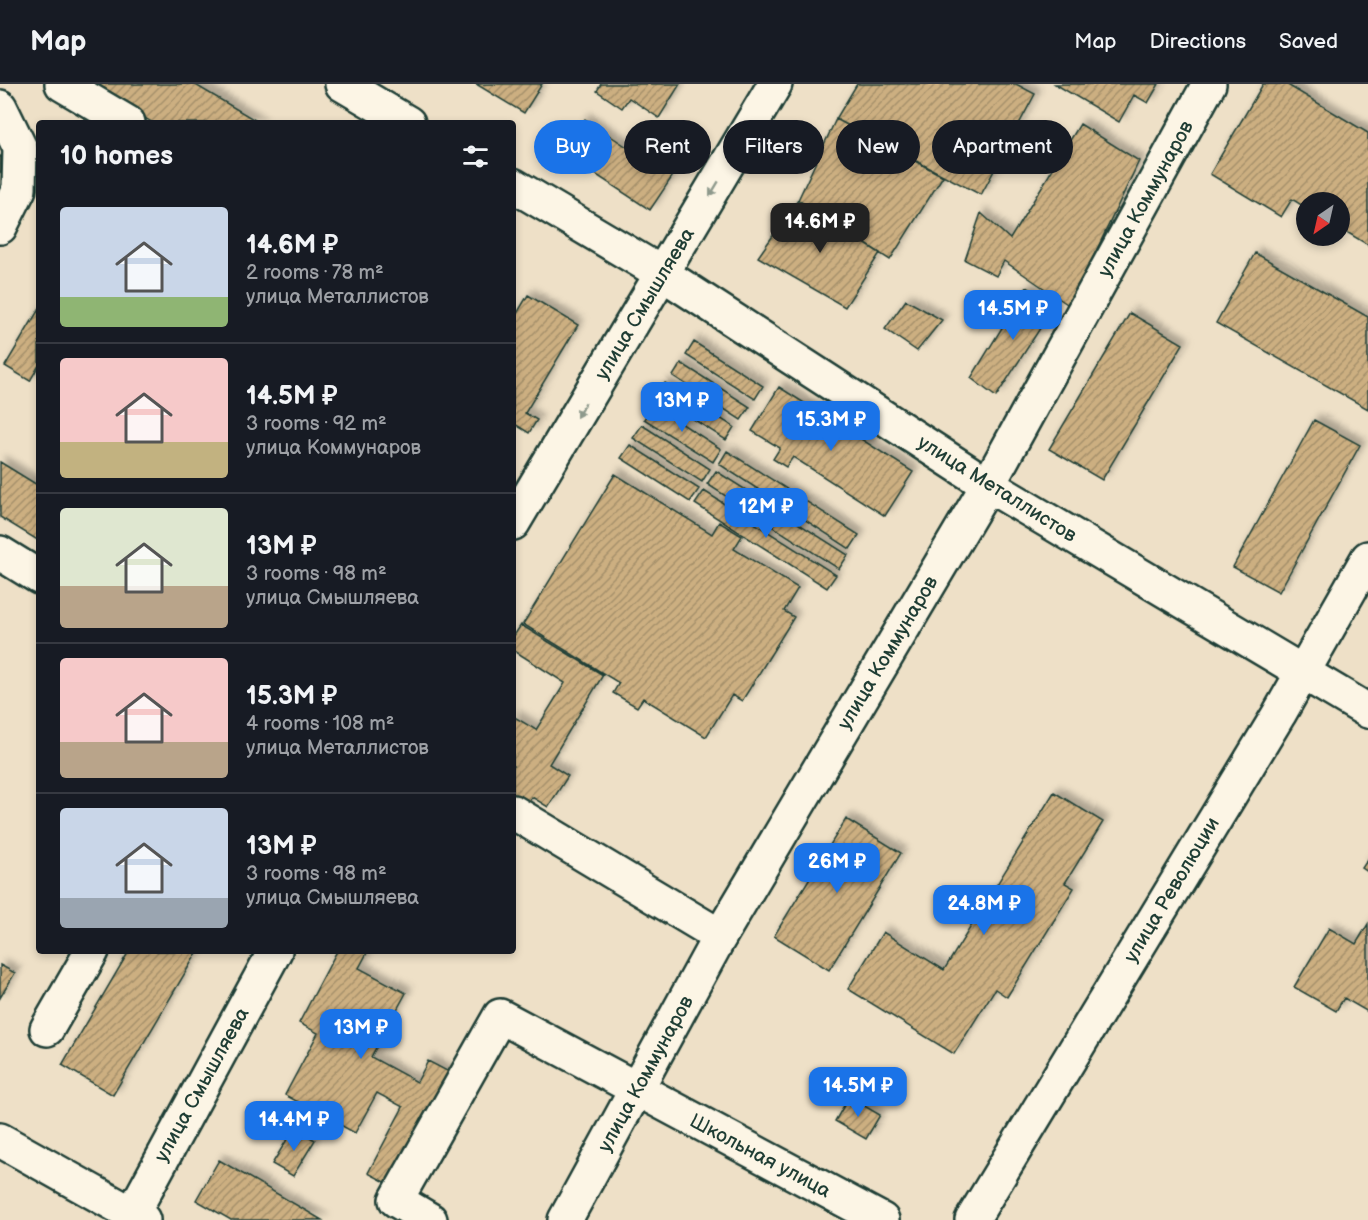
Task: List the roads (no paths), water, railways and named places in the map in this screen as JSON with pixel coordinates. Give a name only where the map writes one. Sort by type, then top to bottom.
[{"type":"street","points":[[62,84],[123,120]]},
{"type":"street","points":[[342,84],[403,120]]},
{"type":"street","name":"улица Смышляева","points":[[516,518],[775,84]]},
{"type":"street","name":"улица Коммунаров","points":[[565,1220],[638,1091],[720,936],[988,485],[1209,84]]},
{"type":"street","points":[[0,107],[20,148],[19,189],[0,227]]},
{"type":"street","name":"улица Металлистов","points":[[516,187],[663,274],[988,485],[1368,711]]},
{"type":"street","points":[[0,553],[36,575]]},
{"type":"street","name":"улица Революции","points":[[972,1220],[1302,673],[1368,558]]},
{"type":"street","points":[[516,814],[720,936]]},
{"type":"street","points":[[47,1029],[90,954]]},
{"type":"street","name":"улица Смышляева","points":[[135,1218],[273,954]]},
{"type":"street","name":"Школьная улица","points":[[430,1220],[396,1200],[501,1016],[882,1220]]},
{"type":"street","points":[[0,1140],[135,1218]]}]
